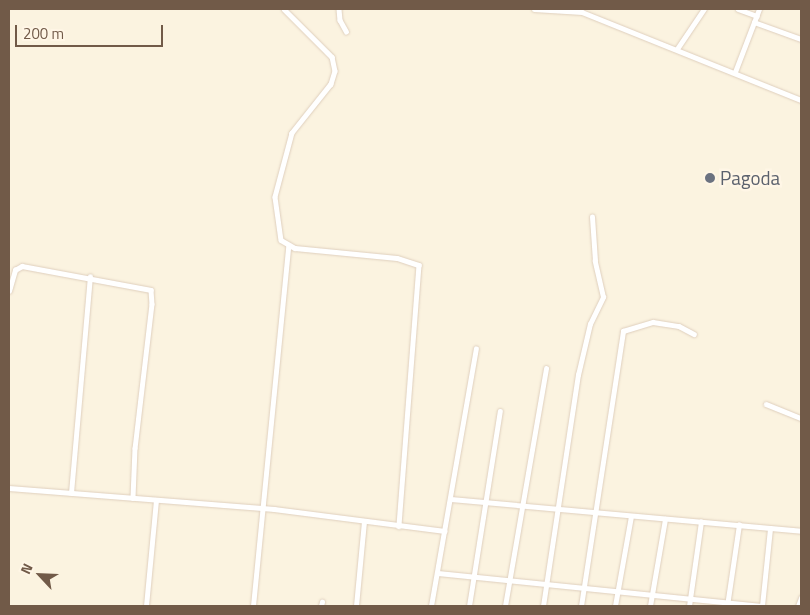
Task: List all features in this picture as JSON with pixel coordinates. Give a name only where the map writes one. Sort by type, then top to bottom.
[{"type":"street","points":[[284,9],[332,58],[335,71],[332,84],[292,133],[275,197],[281,240],[288,246],[397,258],[419,265],[399,526]]},
{"type":"street","points":[[339,9],[340,20],[346,31]]},
{"type":"street","points":[[534,9],[576,10],[801,100]]},
{"type":"street","points":[[591,16],[594,9]]},
{"type":"street","points":[[677,49],[702,9]]},
{"type":"street","points":[[738,9],[757,16]]},
{"type":"street","points":[[735,72],[759,9]]},
{"type":"street","points":[[754,22],[801,40]]},
{"type":"street","points":[[543,606],[578,376],[590,324],[603,297],[595,261],[592,217]]},
{"type":"street","points":[[253,606],[261,508],[288,246]]},
{"type":"street","points":[[9,291],[15,270],[22,266],[146,286],[152,294],[134,448],[133,498]]},
{"type":"street","points":[[71,493],[90,277]]},
{"type":"street","points":[[581,606],[624,331],[653,322],[679,326],[694,334]]},
{"type":"street","points":[[431,606],[476,349]]},
{"type":"street","points":[[505,606],[546,369]]},
{"type":"street","points":[[766,404],[801,418]]},
{"type":"street","points":[[469,606],[488,503],[500,411]]},
{"type":"street","points":[[9,488],[261,508],[445,531]]},
{"type":"street","points":[[451,499],[801,531]]},
{"type":"street","points":[[146,606],[156,500]]},
{"type":"street","points":[[615,606],[631,516]]},
{"type":"street","points":[[650,606],[665,519]]},
{"type":"street","points":[[356,606],[364,521]]},
{"type":"street","points":[[689,606],[701,522]]},
{"type":"street","points":[[727,605],[739,525]]},
{"type":"street","points":[[438,574],[690,599],[727,605],[761,606],[770,528]]},
{"type":"street","points":[[798,606],[801,598]]},
{"type":"place","name":"Pagoda","points":[[710,178]]}]
